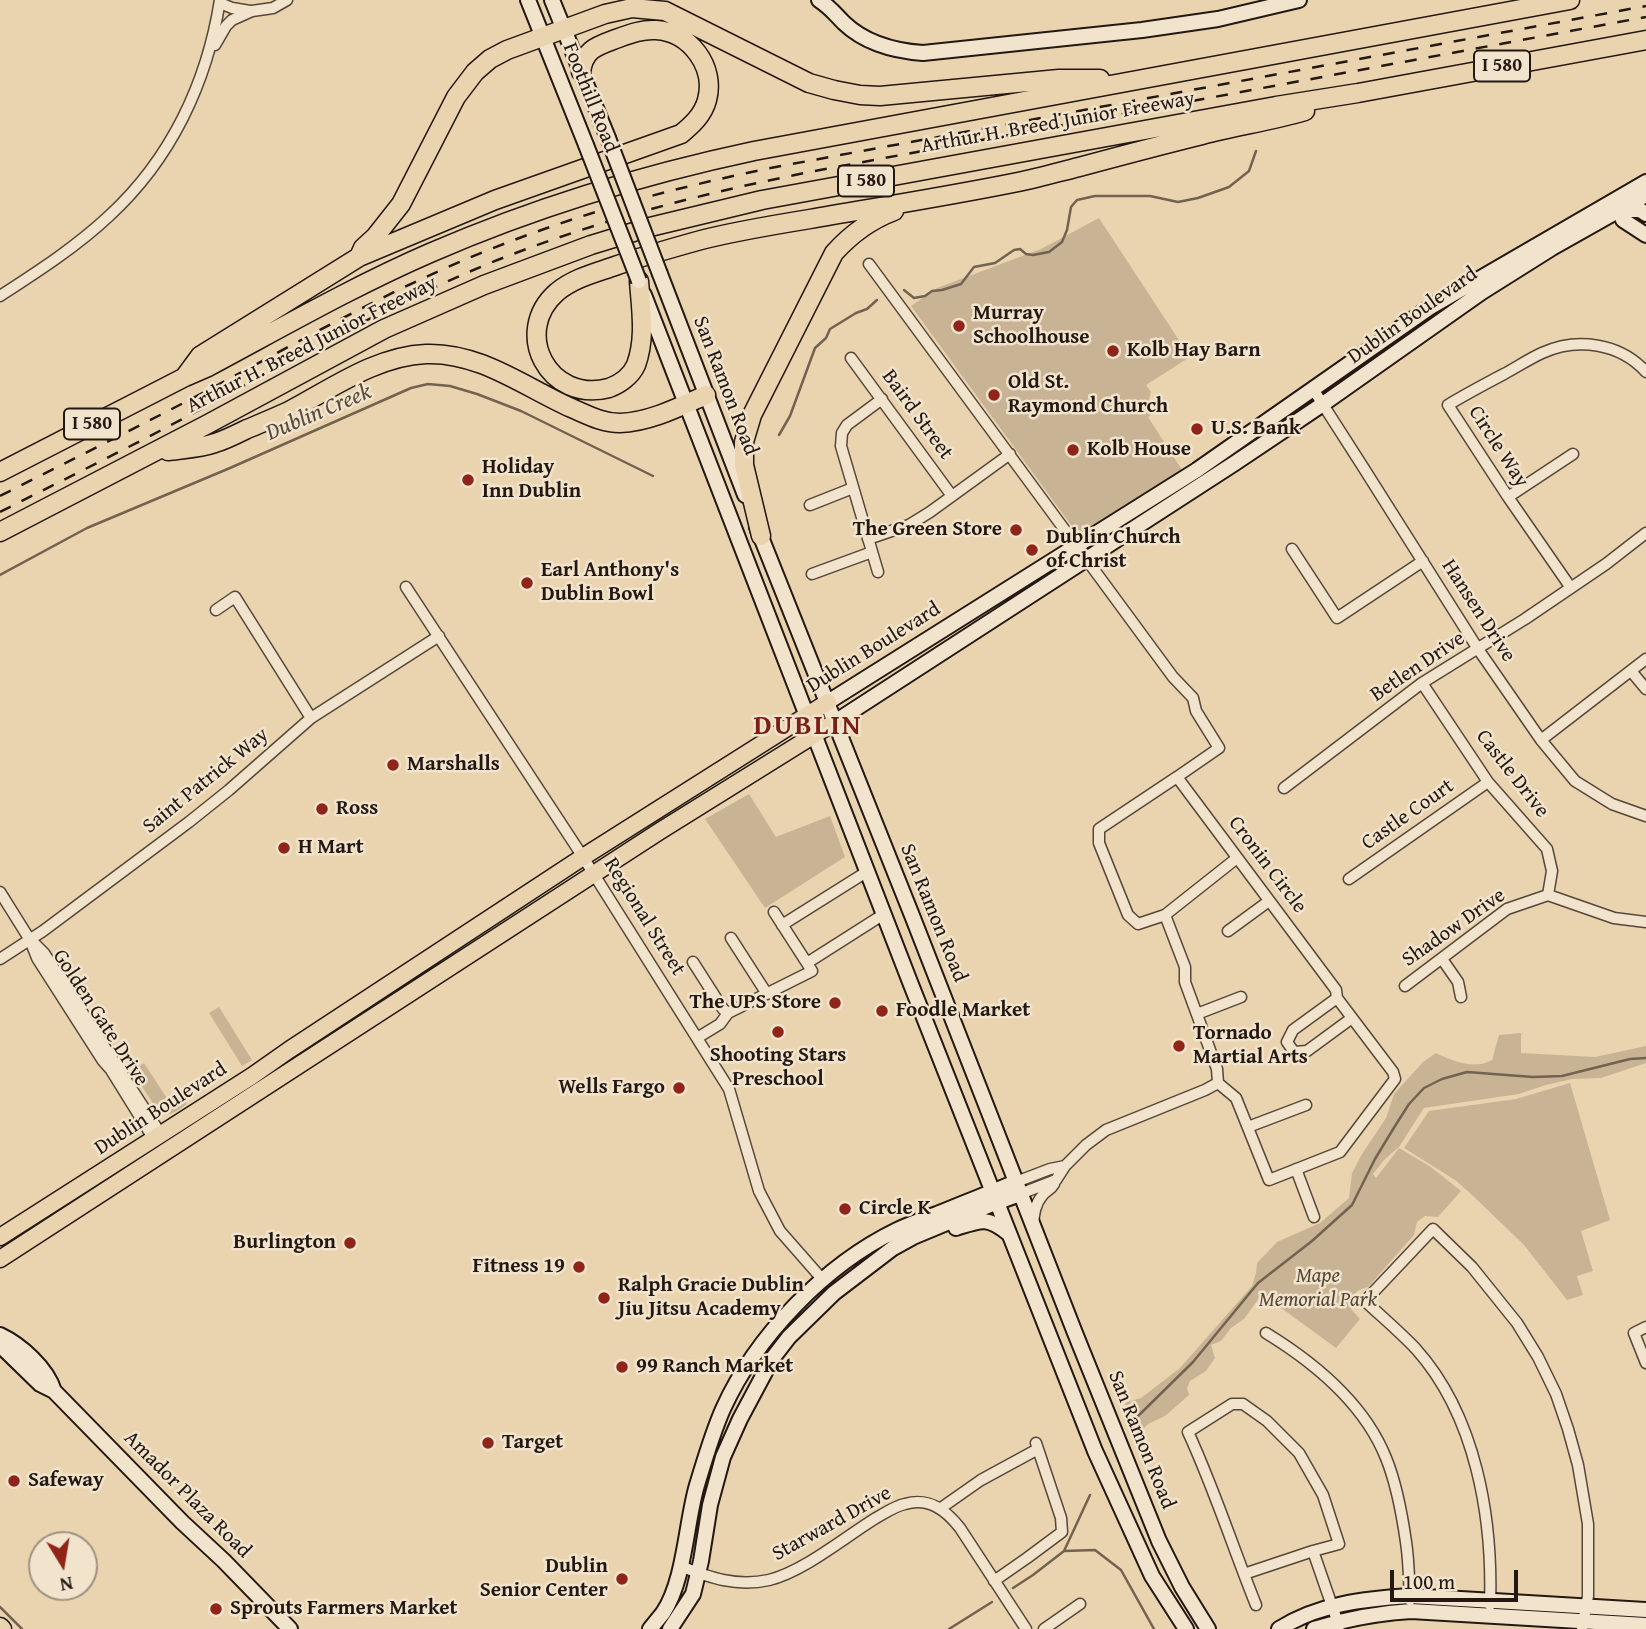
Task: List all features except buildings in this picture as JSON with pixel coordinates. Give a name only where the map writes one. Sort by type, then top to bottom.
[{"type":"highway","name":"Arthur H. Breed Junior Freeway","points":[[0,472],[365,284],[530,212],[584,194],[754,151],[1570,0]]},
{"type":"highway","points":[[359,257],[363,248],[401,204],[456,97],[489,59],[542,36],[632,8],[665,10],[809,83],[860,95],[902,95],[1068,79],[1128,81]]},
{"type":"highway","points":[[185,377],[200,356],[359,257],[495,201],[681,134],[701,113],[707,100],[707,72],[695,49],[673,34],[658,30],[644,30],[589,51],[581,72]]},
{"type":"highway","name":"Arthur H. Breed Junior Freeway","points":[[0,533],[332,356],[434,306],[537,264],[650,227],[762,200],[1646,40]]},
{"type":"highway","points":[[639,281],[642,343],[635,367],[627,378],[614,386],[584,391],[570,387],[558,379],[541,356],[537,343],[539,318],[555,294],[577,280],[718,235],[1020,182],[1308,111],[1359,93]]},
{"type":"highway","points":[[761,536],[745,473],[744,442],[756,407],[824,272],[834,253],[863,226],[881,216],[934,197]]},
{"type":"highway","points":[[154,453],[214,444],[286,412],[363,371],[402,357],[424,354],[463,357],[480,363],[550,398],[601,420],[618,423],[652,417],[706,395]]},
{"type":"main road","name":"Dublin Boulevard","points":[[0,1259],[252,1076],[583,857],[828,702]]},
{"type":"main road","name":"Dublin Boulevard","points":[[0,1237],[357,1028],[660,831],[835,722]]},
{"type":"main road","points":[[357,1028],[366,1000]]},
{"type":"main road","points":[[337,1040],[348,1023],[343,1015]]},
{"type":"street","points":[[209,55],[232,20],[252,11],[272,8],[287,0]]},
{"type":"street","name":"Foothill Road","points":[[528,0],[612,212]]},
{"type":"street","name":"Foothill Road","points":[[552,0],[634,206]]},
{"type":"street","points":[[819,0],[830,4],[845,24],[871,41],[904,51],[923,53],[1142,30],[1219,19],[1299,0]]},
{"type":"street","points":[[0,296],[86,236],[137,187],[181,122],[200,81],[209,55],[220,2],[232,8],[252,11]]},
{"type":"street","name":"Dublin Boulevard","points":[[835,722],[1209,480],[1482,292],[1616,205],[1646,182]]},
{"type":"street","name":"Dublin Boulevard","points":[[828,702],[1229,449],[1429,308],[1616,205],[1646,195]]},
{"type":"street","points":[[1616,205],[1640,210],[1646,214]]},
{"type":"street","points":[[1616,205],[1623,220],[1646,235]]},
{"type":"street","name":"San Ramon Road","points":[[634,206],[761,536],[1162,1549],[1208,1629]]},
{"type":"street","name":"San Ramon Road","points":[[612,212],[953,1092],[1105,1475],[1152,1576],[1186,1629]]},
{"type":"street","points":[[869,264],[1173,677],[1193,698],[1196,711],[1219,748],[1099,829],[1098,843],[1128,915],[1138,924],[1165,915],[1237,858]]},
{"type":"street","name":"Circle Way","points":[[1571,588],[1448,405],[1543,352],[1573,344],[1611,348],[1627,356],[1646,372]]},
{"type":"street","name":"Baird Street","points":[[851,358],[952,496]]},
{"type":"street","name":"Hansen Drive","points":[[1312,389],[1478,649],[1541,740],[1575,781],[1612,804],[1646,816]]},
{"type":"street","points":[[878,572],[841,446],[842,433],[847,425],[881,399]]},
{"type":"street","name":"Dublin Boulevard","points":[[1209,480],[1210,470],[1231,456],[1229,449]]},
{"type":"street","points":[[868,539],[909,525],[1010,454]]},
{"type":"street","points":[[1508,497],[1573,454]]},
{"type":"street","points":[[810,505],[853,488]]},
{"type":"street","name":"Betlen Drive","points":[[1284,788],[1422,683],[1571,588],[1646,533]]},
{"type":"street","points":[[1292,550],[1337,618],[1423,561]]},
{"type":"street","points":[[813,575],[872,552]]},
{"type":"street","name":"Regional Street","points":[[406,587],[594,874],[729,1089],[759,1191],[780,1231],[822,1280]]},
{"type":"street","points":[[216,610],[235,597],[311,718]]},
{"type":"street","name":"Saint Patrick Way","points":[[0,959],[30,940],[189,822],[311,718],[439,636]]},
{"type":"street","points":[[1541,740],[1646,659]]},
{"type":"street","points":[[1631,671],[1646,689]]},
{"type":"street","name":"Castle Drive","points":[[1422,683],[1488,782],[1547,849],[1552,871],[1548,895]]},
{"type":"street","name":"Cronin Circle","points":[[1165,915],[1185,968],[1185,982],[1217,1069],[1218,1083],[1236,1098],[1269,1180],[1340,1152],[1395,1079],[1393,1072],[1337,998],[1336,990],[1177,777]]},
{"type":"street","name":"Castle Court","points":[[1349,879],[1488,782]]},
{"type":"street","points":[[782,925],[868,871]]},
{"type":"street","name":"Golden Gate Drive","points":[[0,892],[30,940],[37,958],[103,1061],[162,1143]]},
{"type":"street","points":[[1548,895],[1614,918],[1646,922]]},
{"type":"street","name":"Shadow Drive","points":[[1405,986],[1507,909],[1548,895]]},
{"type":"street","points":[[1227,931],[1269,901]]},
{"type":"street","points":[[697,1038],[720,1024],[728,1013],[812,971],[774,912]]},
{"type":"street","points":[[807,963],[884,914]]},
{"type":"street","points":[[731,938],[767,994]]},
{"type":"street","points":[[1442,959],[1458,982],[1461,997]]},
{"type":"street","points":[[693,962],[728,1013]]},
{"type":"street","points":[[1197,1014],[1241,997]]},
{"type":"street","points":[[1337,998],[1293,1030],[1287,1042],[1294,1052],[1307,1051],[1352,1018]]},
{"type":"street","points":[[1032,1225],[1039,1199],[1051,1189],[1065,1166],[1086,1145],[1106,1130],[1218,1083]]},
{"type":"street","points":[[1248,1127],[1306,1105]]},
{"type":"street","points":[[650,1629],[664,1611],[674,1591],[695,1491],[712,1434],[726,1401],[768,1335],[822,1280],[858,1253],[898,1230],[995,1197],[1018,1188],[1051,1169],[1065,1166]]},
{"type":"street","points":[[1296,1169],[1314,1217]]},
{"type":"street","points":[[1018,1188],[1056,1180]]},
{"type":"street","points":[[670,1629],[693,1594],[710,1505],[723,1457],[772,1359],[802,1323],[875,1260],[913,1237],[995,1197]]},
{"type":"street","points":[[913,1237],[925,1242],[985,1220],[997,1224],[1009,1234]]},
{"type":"street","points":[[1489,1616],[1488,1539],[1481,1484],[1462,1423],[1440,1382],[1416,1349],[1365,1301],[1433,1229],[1472,1267],[1517,1324],[1538,1357],[1556,1394],[1578,1465],[1588,1524],[1588,1596],[1583,1625]]},
{"type":"street","points":[[1646,1327],[1634,1333],[1646,1363]]},
{"type":"street","points":[[1266,1333],[1294,1350],[1330,1380],[1366,1421],[1386,1457],[1400,1503],[1407,1545],[1411,1611]]},
{"type":"street","name":"Amador Plaza Road","points":[[0,1335],[15,1342],[50,1379],[54,1391]]},
{"type":"street","name":"Amador Plaza Road","points":[[0,1341],[3,1348],[40,1384],[54,1391],[290,1629]]},
{"type":"street","points":[[746,1409],[740,1394],[752,1359]]},
{"type":"street","points":[[1244,1574],[1339,1544],[1323,1495],[1299,1453],[1267,1421],[1244,1404],[1232,1404],[1188,1432],[1202,1461],[1244,1574],[1256,1605]]},
{"type":"street","points":[[994,1581],[1062,1532],[1061,1518],[1037,1446],[941,1508],[960,1528],[994,1581],[1026,1629]]},
{"type":"street","name":"Starward Drive","points":[[680,1566],[724,1581],[745,1583],[768,1580],[799,1568],[861,1527],[904,1504],[919,1502],[941,1508]]},
{"type":"street","points":[[1313,1551],[1338,1626]]},
{"type":"street","points":[[1279,1629],[1302,1616],[1332,1606],[1410,1596],[1646,1610]]},
{"type":"street","points":[[1044,1629],[1080,1604]]},
{"type":"street","points":[[1314,1629],[1338,1626],[1384,1612],[1411,1611],[1583,1625],[1646,1625]]},
{"type":"green space","points":[[1099,218],[1190,357],[1146,385],[1151,392],[1148,403],[1155,412],[1148,417],[1182,470],[1079,536],[911,306],[937,288],[1041,249]]},
{"type":"green space","points":[[749,794],[776,837],[830,816],[845,857],[765,908],[705,819]]},
{"type":"green space","points":[[219,1007],[252,1060],[242,1066],[209,1013]]},
{"type":"green space","name":"Mape Memorial Park","points":[[1521,1033],[1521,1053],[1595,1057],[1646,1046],[1646,1063],[1601,1078],[1572,1079],[1519,1094],[1424,1108],[1399,1147],[1373,1174],[1376,1178],[1399,1148],[1431,1167],[1461,1191],[1438,1217],[1425,1216],[1417,1222],[1414,1235],[1368,1287],[1355,1294],[1351,1309],[1360,1319],[1336,1348],[1262,1294],[1244,1319],[1231,1328],[1221,1341],[1211,1345],[1215,1358],[1206,1371],[1190,1381],[1187,1388],[1189,1395],[1137,1435],[1125,1403],[1141,1398],[1180,1368],[1252,1286],[1257,1263],[1277,1242],[1320,1223],[1349,1198],[1352,1173],[1386,1118],[1394,1094],[1423,1062],[1436,1053],[1464,1063],[1485,1063],[1492,1060],[1499,1035]]},
{"type":"green space","points":[[144,1063],[172,1106],[183,1099],[187,1104],[170,1114],[158,1111],[132,1071]]},
{"type":"green space","points":[[1570,1083],[1610,1220],[1581,1231],[1593,1271],[1577,1276],[1583,1295],[1567,1300],[1524,1245],[1472,1195],[1455,1180],[1404,1148],[1429,1111],[1516,1099]]},
{"type":"waterway","name":"Dublin Creek","points":[[904,290],[914,298],[925,296],[932,291],[961,284],[974,267],[995,263],[1014,250],[1020,249],[1033,255],[1049,252],[1062,242],[1071,207],[1077,200],[1095,196],[1150,196],[1178,202],[1229,187],[1249,171],[1256,151]]},
{"type":"waterway","name":"Dublin Creek","points":[[779,435],[790,416],[815,348],[826,338],[830,329],[867,309],[877,300]]},
{"type":"waterway","name":"Dublin Creek","points":[[0,575],[87,528],[411,388],[428,384],[450,386],[521,411],[653,476]]},
{"type":"waterway","points":[[1135,1419],[1193,1362],[1258,1283],[1312,1241],[1352,1205],[1395,1126],[1409,1104],[1424,1088],[1442,1079],[1467,1072],[1533,1077],[1562,1076],[1630,1059],[1646,1058]]},
{"type":"waterway","points":[[1013,1588],[1064,1551],[1090,1495]]},
{"type":"waterway","points":[[1064,1551],[1095,1550],[1121,1570],[1154,1629]]},
{"type":"waterway","points":[[949,1629],[992,1602]]},
{"type":"waterway","points":[[0,1607],[22,1629]]},
{"type":"railway","points":[[0,496],[416,282],[522,237],[595,212],[669,191],[781,166],[1646,6]]},
{"type":"railway","points":[[0,512],[413,297],[490,263],[612,220],[694,198],[820,170],[1646,17]]},
{"type":"place","name":"Murray Schoolhouse","points":[[959,326]]},
{"type":"place","name":"Kolb Hay Barn","points":[[1113,351]]},
{"type":"place","name":"Old St. Raymond Church","points":[[994,395]]},
{"type":"place","name":"U.S. Bank","points":[[1197,429]]},
{"type":"place","name":"Kolb House","points":[[1073,450]]},
{"type":"place","name":"Holiday Inn Dublin","points":[[468,480]]},
{"type":"place","name":"The Green Store","points":[[1016,530]]},
{"type":"place","name":"Dublin Church of Christ","points":[[1032,550]]},
{"type":"place","name":"Earl Anthony's Dublin Bowl","points":[[527,583]]},
{"type":"place","name":"Marshalls","points":[[393,765]]},
{"type":"place","name":"Ross","points":[[322,809]]},
{"type":"place","name":"H Mart","points":[[284,848]]},
{"type":"place","name":"The UPS Store","points":[[835,1003]]},
{"type":"place","name":"Foodle Market","points":[[882,1011]]},
{"type":"place","name":"Shooting Stars Preschool","points":[[778,1032]]},
{"type":"place","name":"Tornado Martial Arts","points":[[1179,1046]]},
{"type":"place","name":"Wells Fargo","points":[[679,1088]]},
{"type":"place","name":"Circle K","points":[[845,1209]]},
{"type":"place","name":"Burlington","points":[[350,1243]]},
{"type":"place","name":"Fitness 19","points":[[579,1267]]},
{"type":"place","name":"Ralph Gracie Dublin Jiu Jitsu Academy","points":[[604,1298]]},
{"type":"place","name":"99 Ranch Market","points":[[622,1367]]},
{"type":"place","name":"Target","points":[[488,1443]]},
{"type":"place","name":"Safeway","points":[[14,1481]]},
{"type":"place","name":"Dublin Senior Center","points":[[622,1579]]},
{"type":"place","name":"Sprouts Farmers Market","points":[[216,1609]]},
{"type":"district","name":"DUBLIN","points":[[808,727]]}]
